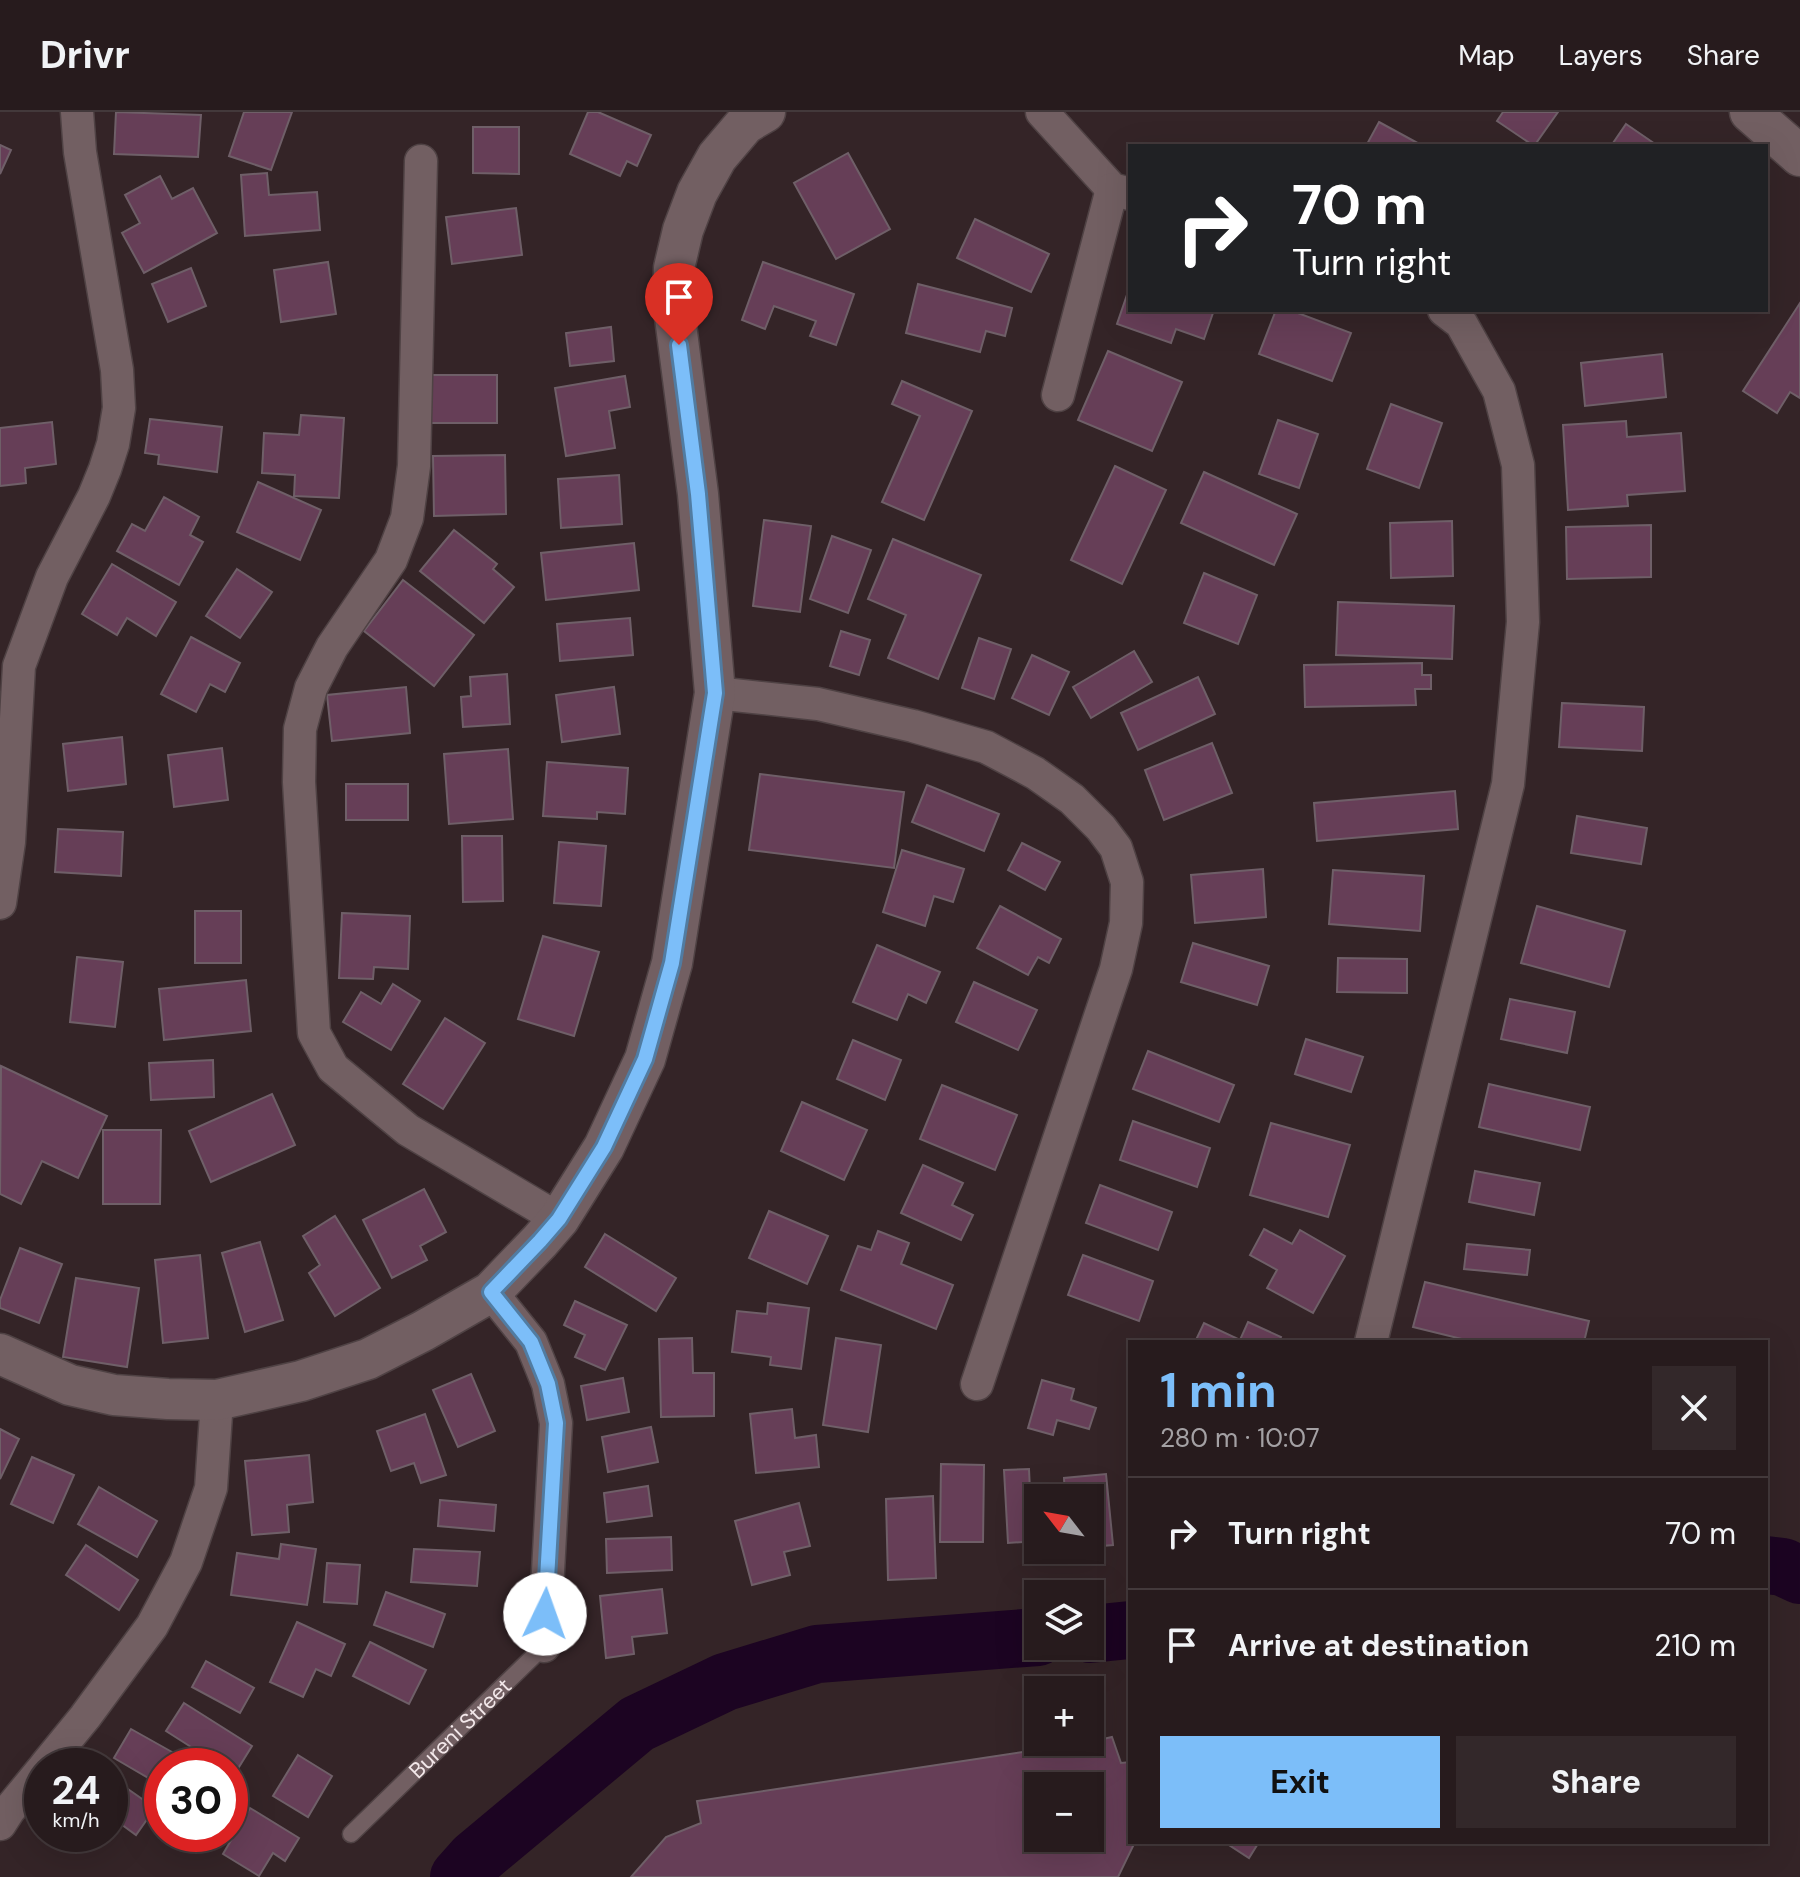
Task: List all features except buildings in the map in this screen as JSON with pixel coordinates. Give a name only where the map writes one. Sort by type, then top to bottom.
[{"type":"street","points":[[0,903],[9,842],[19,666],[52,577],[105,469],[119,408],[117,370],[80,152],[77,112]]},
{"type":"street","points":[[0,1354],[84,1389],[127,1396],[217,1400],[301,1381],[368,1359],[491,1292],[559,1219],[604,1147],[645,1059],[672,963],[715,693],[698,494],[673,302],[674,268],[683,230],[697,193],[717,157],[745,124],[765,112]]},
{"type":"street","points":[[1042,112],[1121,191],[1058,395]]},
{"type":"street","points":[[1750,112],[1800,156]]},
{"type":"street","points":[[421,161],[414,466],[407,518],[391,560],[332,647],[311,688],[300,729],[299,782],[314,1033],[333,1068],[408,1130],[559,1219]]},
{"type":"street","points":[[1371,1340],[1508,784],[1523,622],[1518,465],[1499,391],[1461,323],[1447,312]]},
{"type":"street","points":[[715,693],[818,704],[986,747],[1035,773],[1072,799],[1116,848],[1127,882],[1126,923],[1116,969],[977,1384]]},
{"type":"street","name":"Bureni Street","points":[[491,1292],[531,1342],[548,1384],[556,1423],[544,1646]]},
{"type":"street","points":[[60,1748],[152,1626],[186,1562],[211,1488],[217,1400]]},
{"type":"street","points":[[0,1824],[24,1792]]},
{"type":"lane","name":"Bureni Street","points":[[351,1834],[544,1646]]},
{"type":"waterway","points":[[1768,1565],[1783,1567],[1800,1575]]},
{"type":"waterway","points":[[1104,1633],[1128,1630]]},
{"type":"waterway","points":[[459,1877],[475,1859],[637,1724],[725,1682],[817,1654],[1024,1638]]},
{"type":"route","points":[[545,1614],[556,1423],[548,1384],[531,1342],[491,1292],[559,1219],[604,1147],[645,1059],[672,963],[715,693],[698,494],[679,345]]}]
